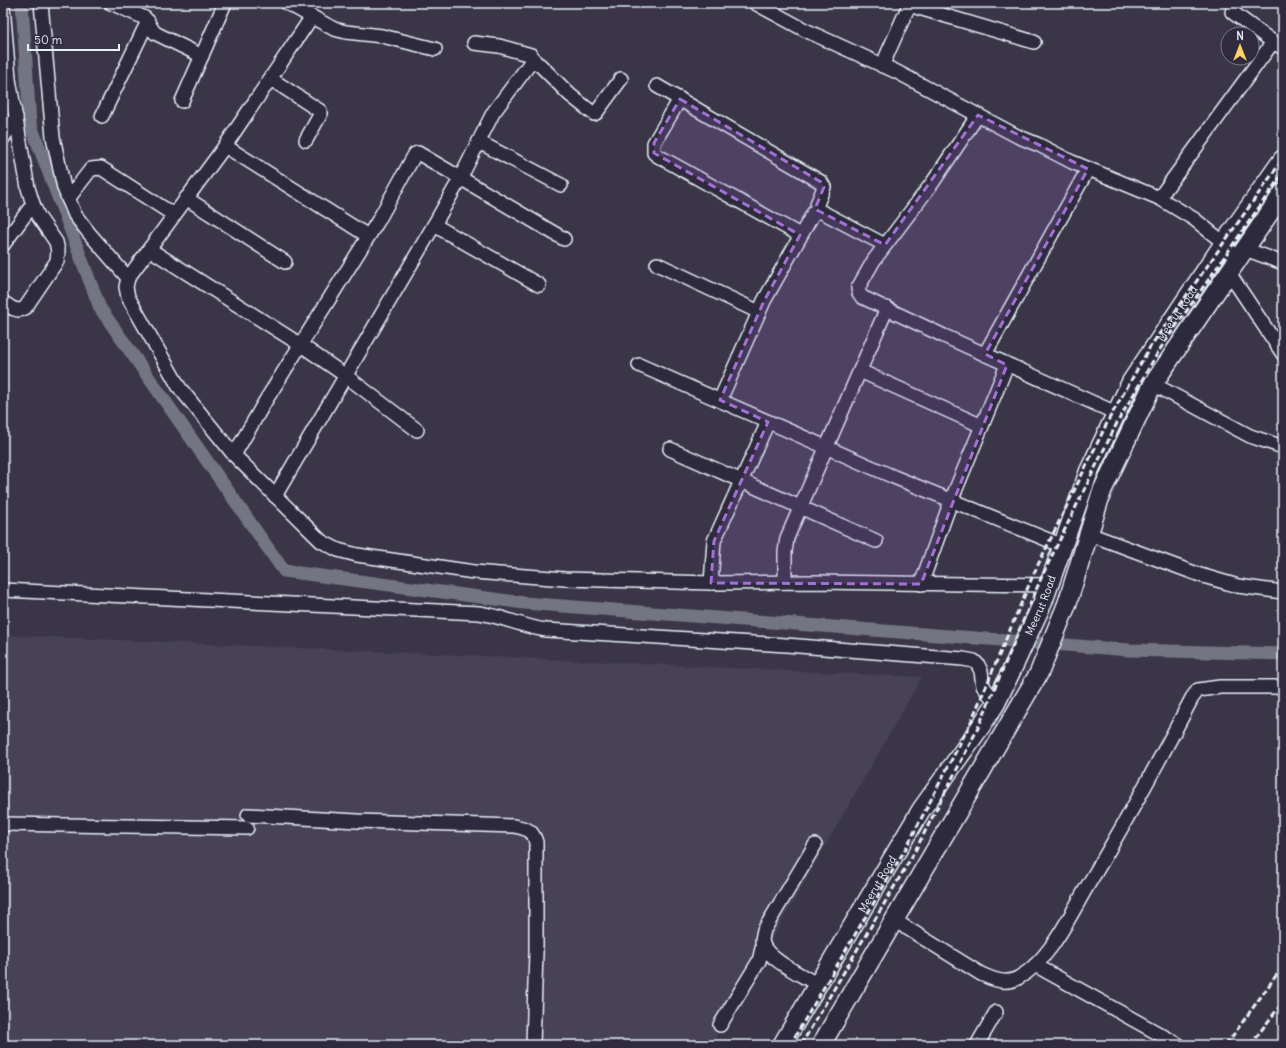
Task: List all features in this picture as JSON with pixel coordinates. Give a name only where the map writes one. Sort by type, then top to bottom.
[{"type":"highway","name":"Meerut Road","points":[[782,1045],[921,810],[996,703],[1046,594],[1089,471],[1131,382],[1224,243],[1283,159]]},
{"type":"highway","name":"Meerut Road","points":[[821,1045],[1039,673],[1067,604],[1102,491],[1153,384],[1283,193]]},
{"type":"street","points":[[41,3],[53,137],[64,188],[76,215],[89,233],[128,278]]},
{"type":"street","points":[[111,3],[145,18],[154,32],[202,56]]},
{"type":"street","points":[[182,101],[225,3]]},
{"type":"street","points":[[287,3],[311,18],[339,31],[382,36],[435,49]]},
{"type":"street","points":[[755,3],[805,30],[922,85],[1017,136],[1088,169],[1129,184],[1158,198],[1194,219],[1224,243],[1237,261],[1283,354]]},
{"type":"street","points":[[882,66],[910,4],[1034,42]]},
{"type":"street","points":[[3,6],[9,79],[28,188],[38,216],[56,242],[58,251],[57,261],[25,308],[21,310],[13,309],[3,302]]},
{"type":"street","points":[[1158,198],[1278,45],[1232,12]]},
{"type":"street","points":[[311,18],[225,146],[128,278],[126,287],[128,297],[179,387],[234,456],[321,541],[338,550],[357,555],[482,572],[565,579],[712,583],[785,582],[921,584],[1046,594]]},
{"type":"street","points":[[102,116],[148,21]]},
{"type":"street","points":[[474,43],[499,46],[532,56],[536,63],[570,95],[594,114],[596,114],[621,79]]},
{"type":"street","points":[[275,496],[434,225],[460,179],[497,107],[531,62],[536,63]]},
{"type":"street","points":[[271,79],[320,112],[320,116],[306,140]]},
{"type":"street","points":[[657,86],[821,182],[824,187],[817,204],[817,212]]},
{"type":"street","points":[[680,99],[654,143],[654,153],[800,236]]},
{"type":"street","points":[[978,115],[932,182],[874,260],[858,288],[859,293],[862,296],[985,354],[1116,413]]},
{"type":"street","points":[[3,138],[16,117]]},
{"type":"street","points":[[479,142],[561,184]]},
{"type":"street","points":[[225,146],[368,236]]},
{"type":"street","points":[[234,456],[266,400],[301,346],[368,236],[415,154],[418,153],[564,239]]},
{"type":"street","points":[[68,199],[91,169],[102,168],[174,215]]},
{"type":"street","points":[[985,354],[1088,169]]},
{"type":"street","points":[[186,198],[285,262]]},
{"type":"street","points":[[3,245],[33,204]]},
{"type":"street","points":[[720,400],[759,312],[814,212],[822,212],[885,245]]},
{"type":"street","points":[[434,225],[539,285]]},
{"type":"street","points":[[149,249],[346,376],[417,430]]},
{"type":"street","points":[[1237,261],[1283,264]]},
{"type":"street","points":[[657,264],[759,312]]},
{"type":"street","points":[[785,582],[786,544],[826,447],[887,308]]},
{"type":"street","points":[[639,364],[768,422],[951,501],[1063,546]]},
{"type":"street","points":[[921,584],[951,501],[1008,364]]},
{"type":"street","points":[[860,371],[982,426]]},
{"type":"street","points":[[1153,384],[1250,436],[1283,447]]},
{"type":"street","points":[[712,583],[714,541],[768,422]]},
{"type":"street","points":[[670,449],[876,541]]},
{"type":"street","points":[[1089,534],[1200,575],[1238,586],[1283,592]]},
{"type":"street","points":[[3,590],[479,613],[492,615],[531,628],[546,630],[786,644],[963,659],[974,661],[978,665],[981,671],[983,686],[996,703]]},
{"type":"street","points":[[894,920],[981,974],[994,980],[1004,981],[1017,979],[1035,965],[1046,953],[1060,932],[1121,831],[1192,698],[1198,690],[1220,688],[1283,687]]},
{"type":"street","points":[[3,824],[357,821],[514,826],[526,829],[533,834],[536,842],[536,953],[532,1045]]},
{"type":"street","points":[[720,1025],[759,961],[764,930],[815,845]]},
{"type":"street","points":[[762,944],[776,960],[818,984]]},
{"type":"street","points":[[1035,965],[1179,1045]]},
{"type":"street","points":[[984,1043],[996,1012]]},
{"type":"highlighted area","points":[[680,99],[821,182],[824,187],[815,209],[885,245],[978,115],[1088,169],[985,354],[1007,365],[921,584],[711,583],[714,541],[768,422],[720,400],[764,301],[800,235],[654,153],[654,143]]},
{"type":"shaded area","points":[[3,635],[922,677],[711,1045],[3,1045]]},
{"type":"waterway","points":[[22,3],[30,123],[100,308],[284,571],[524,603],[1129,650],[1283,654]]},
{"type":"railway","points":[[790,1045],[906,848],[970,724],[1034,573],[1109,419],[1150,347],[1283,159]]},
{"type":"railway","points":[[801,1045],[914,853],[978,728],[1042,576],[1117,423],[1160,349],[1283,173]]},
{"type":"railway","points":[[1226,1045],[1283,966]]},
{"type":"railway","points":[[1250,1045],[1283,1002]]}]
